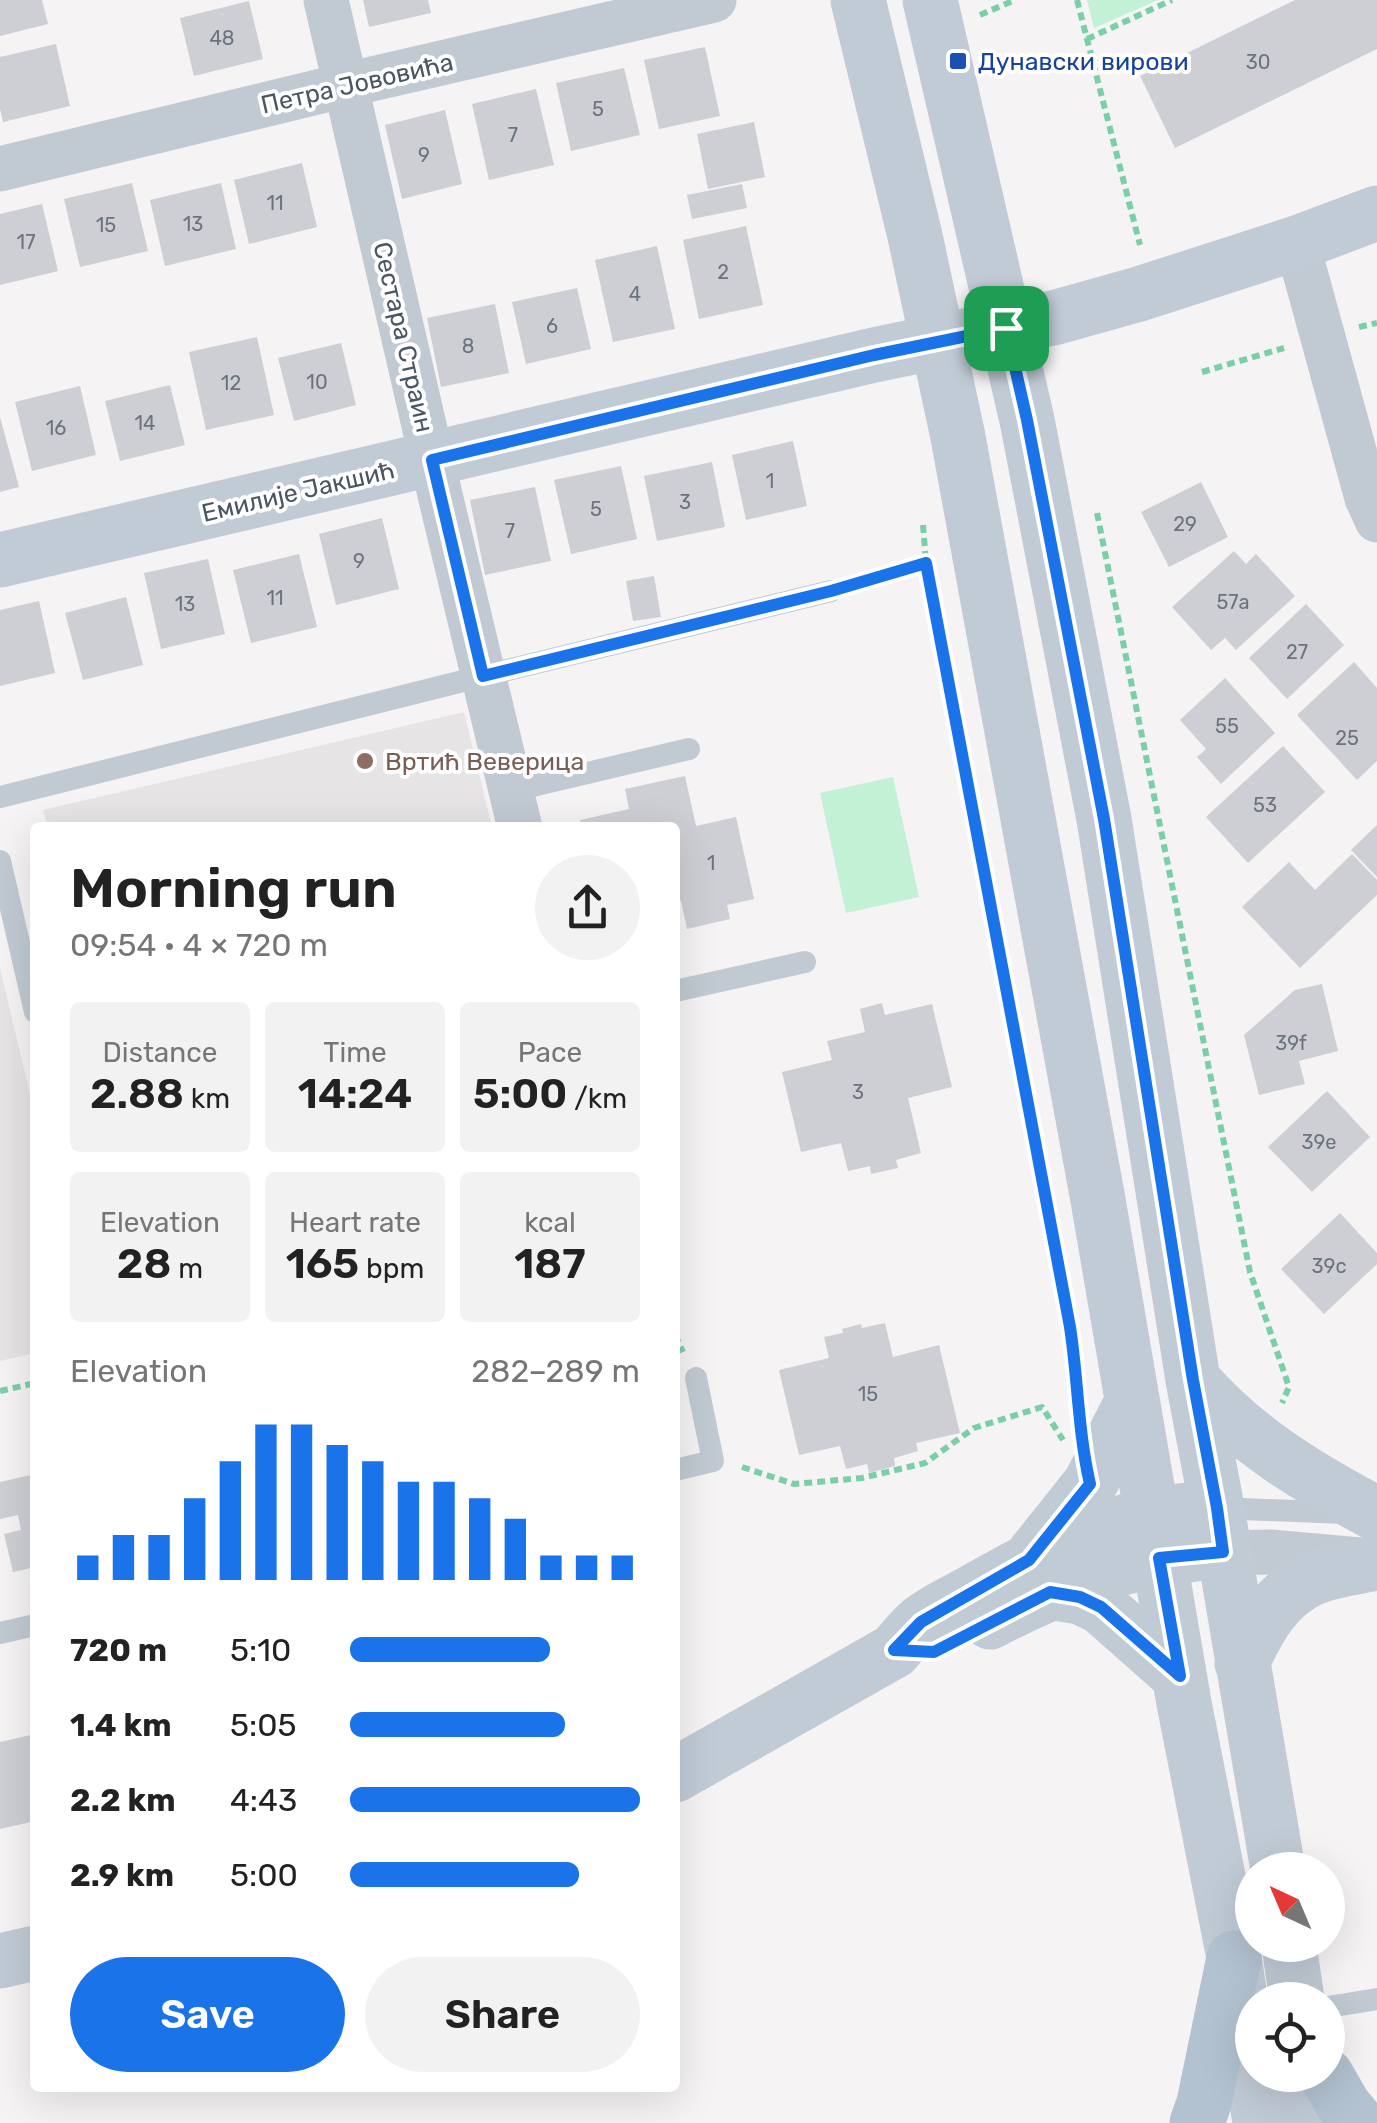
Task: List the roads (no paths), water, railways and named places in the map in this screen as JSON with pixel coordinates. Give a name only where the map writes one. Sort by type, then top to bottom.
[{"type":"main road","points":[[858,0],[958,437],[1238,1982]]},
{"type":"main road","points":[[930,0],[1027,420],[1104,819],[1193,1380],[1275,1852]]},
{"type":"main road","name":"Емилије Јакшић","points":[[0,560],[874,355],[1057,317],[1297,243],[1377,213]]},
{"type":"main road","points":[[1193,1380],[1262,1445],[1316,1482],[1377,1514]]},
{"type":"main road","points":[[1040,1576],[1132,1402]]},
{"type":"main road","points":[[680,1772],[894,1650],[921,1622],[1040,1576],[1069,1541],[1220,1530]]},
{"type":"main road","points":[[1242,1663],[1258,1628],[1286,1596],[1316,1576],[1377,1562]]},
{"type":"main road","points":[[1040,1576],[1101,1607],[1180,1676]]},
{"type":"main road","points":[[0,1961],[30,1954]]},
{"type":"main road","points":[[1197,2123],[1234,1958]]},
{"type":"main road","points":[[1255,2092],[1260,2123]]},
{"type":"main road","points":[[1308,2092],[1312,2123]]},
{"type":"main road","points":[[1336,2092],[1358,2123]]},
{"type":"street","name":"Сестара Страин","points":[[326,0],[515,809]]},
{"type":"street","name":"Петра Јововића","points":[[0,169],[714,0]]},
{"type":"street","points":[[1297,243],[1367,498],[1377,520]]},
{"type":"street","points":[[1220,1530],[1270,1552],[1377,1562]]},
{"type":"lane","points":[[0,797],[831,591]]},
{"type":"lane","name":"Сестара Страин","points":[[515,809],[689,749]]},
{"type":"lane","points":[[0,861],[30,990]]},
{"type":"lane","points":[[680,990],[804,962]]},
{"type":"lane","points":[[680,1469],[713,1461],[696,1378]]},
{"type":"lane","points":[[1220,1530],[1377,1514]]},
{"type":"lane","points":[[0,1633],[30,1625]]},
{"type":"lane","points":[[1345,2004],[1377,1999]]},
{"type":"place","name":"Дунавски вирови","points":[[958,61]]},
{"type":"place","name":"Вртић Веверица","points":[[365,761]]}]
